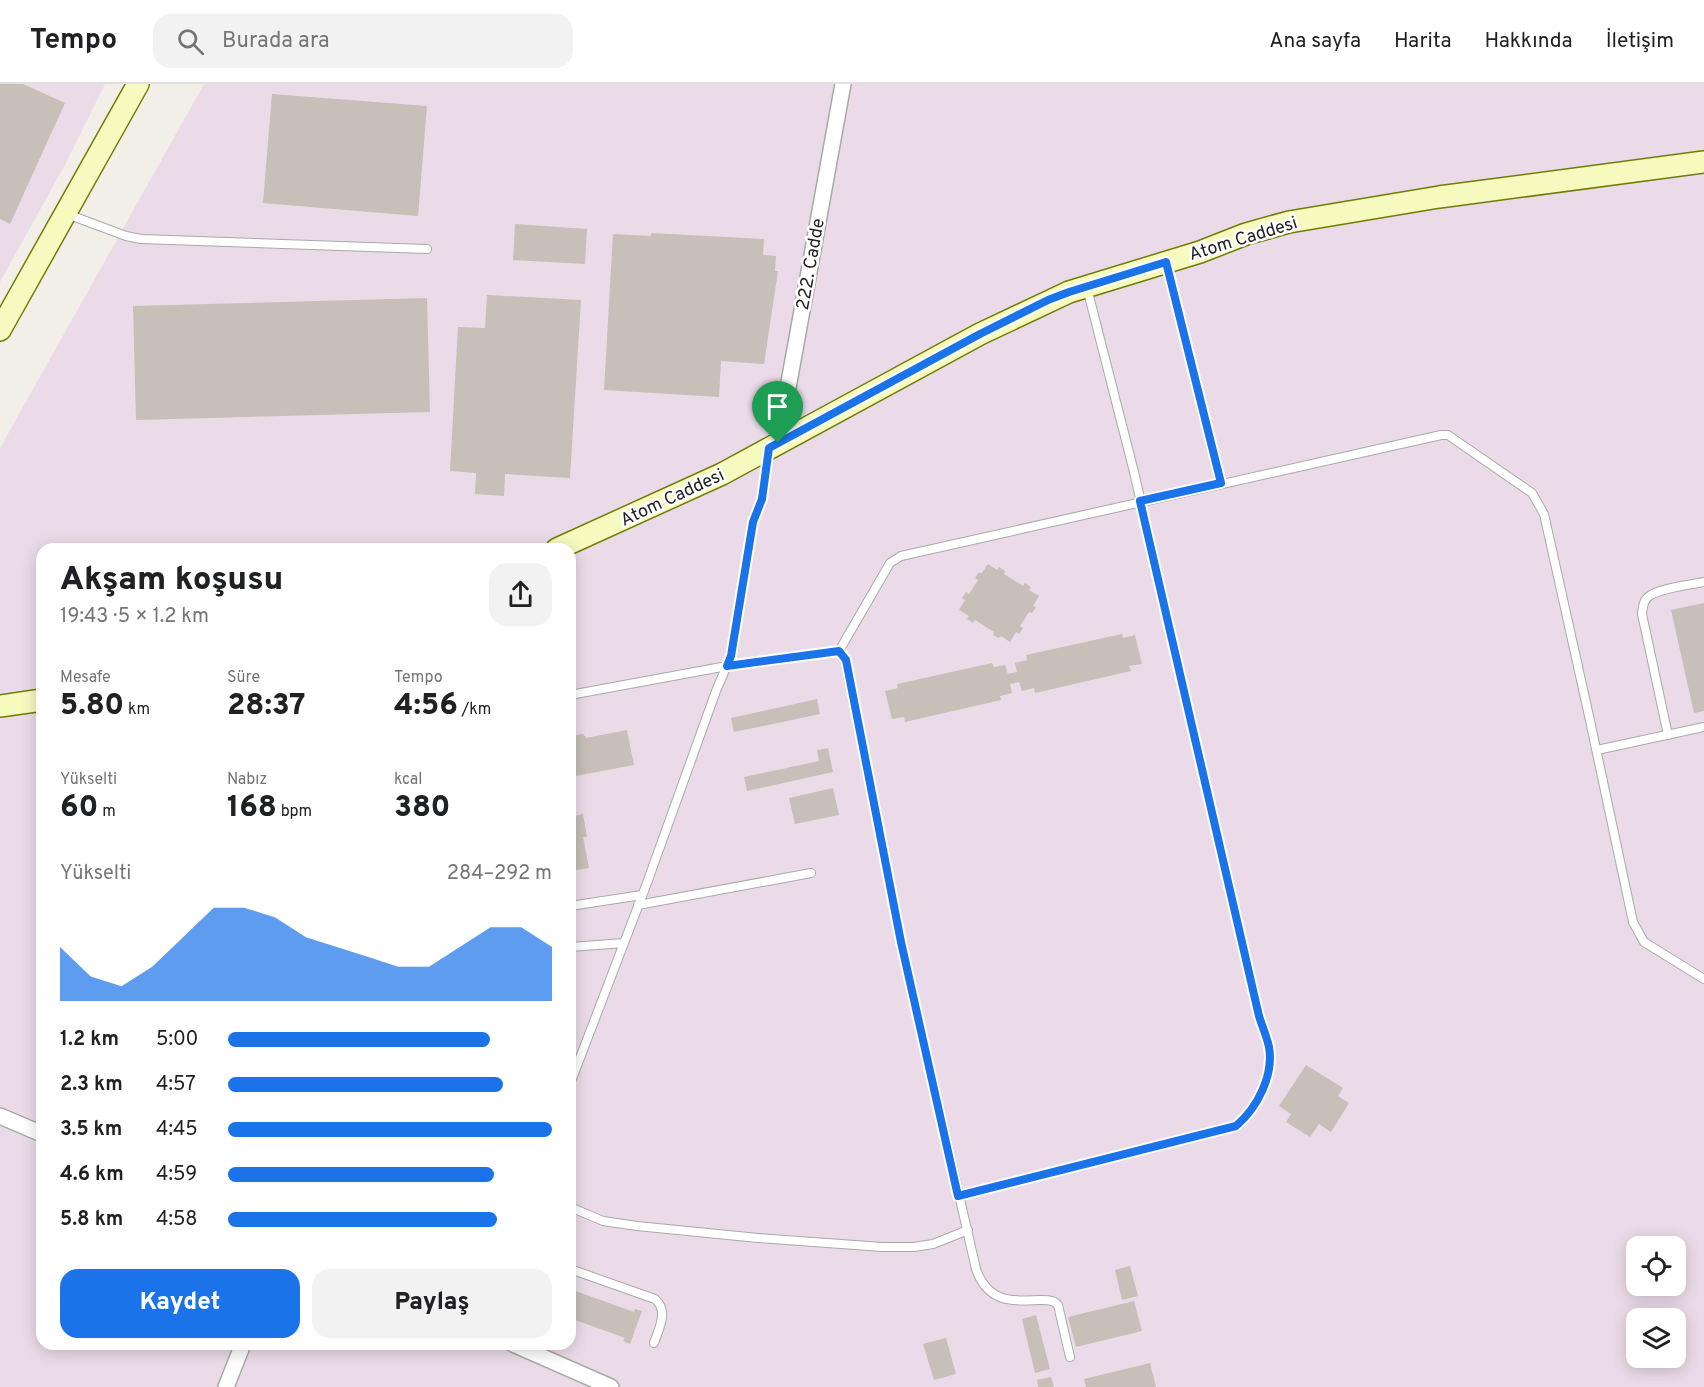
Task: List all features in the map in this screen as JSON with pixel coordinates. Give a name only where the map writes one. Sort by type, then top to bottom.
[{"type":"street","points":[[0,330],[138,84]]},
{"type":"street","name":"222. Cadde","points":[[773,446],[843,84]]},
{"type":"street","name":"Atom Caddesi","points":[[570,543],[722,474],[980,334],[1048,300],[1087,286],[1289,222],[1439,197],[1704,162]]},
{"type":"street","points":[[0,706],[36,701]]},
{"type":"street","points":[[0,1116],[36,1131]]},
{"type":"street","points":[[226,1387],[241,1350]]},
{"type":"street","points":[[527,1350],[611,1387]]},
{"type":"lane","points":[[65,214],[126,236],[141,239],[427,249]]},
{"type":"lane","points":[[1166,262],[1221,483]]},
{"type":"lane","points":[[958,1196],[1236,1126],[1249,1114],[1260,1098],[1268,1072],[1269,1045],[1259,1016],[1140,501],[1087,286]]},
{"type":"lane","points":[[839,651],[886,570],[895,559],[909,553],[1441,435],[1452,436],[1532,493],[1544,514],[1633,922],[1644,942],[1704,979]]},
{"type":"lane","points":[[576,1068],[731,656],[753,522],[762,499],[773,446]]},
{"type":"lane","points":[[1668,735],[1642,614],[1643,605],[1647,597],[1656,593],[1704,582]]},
{"type":"lane","points":[[576,694],[727,666],[839,651]]},
{"type":"lane","points":[[839,651],[846,660],[901,942],[976,1269],[983,1284],[995,1293],[1015,1302],[1048,1299],[1054,1301],[1058,1305],[1070,1357]]},
{"type":"lane","points":[[1597,750],[1704,727]]},
{"type":"lane","points":[[638,905],[811,873]]},
{"type":"lane","points":[[576,905],[642,895]]},
{"type":"lane","points":[[576,947],[624,943]]},
{"type":"lane","points":[[576,1210],[603,1221],[636,1226],[882,1247],[914,1247],[933,1244],[967,1230]]},
{"type":"lane","points":[[576,1271],[655,1299],[661,1304],[662,1320],[654,1343]]},
{"type":"shaded area","points":[[0,84],[105,84],[66,163],[0,282]]},
{"type":"shaded area","points":[[204,84],[1704,84],[1704,1387],[0,1387],[0,448]]},
{"type":"building","points":[[0,84],[23,84],[65,103],[10,224],[0,219]]},
{"type":"building","points":[[272,94],[427,106],[418,216],[263,203]]},
{"type":"building","points":[[515,224],[587,229],[585,264],[513,260]]},
{"type":"building","points":[[651,233],[764,239],[763,255],[776,256],[775,271],[778,271],[764,364],[721,361],[719,397],[604,390],[613,234],[651,236]]},
{"type":"building","points":[[487,295],[581,300],[570,478],[505,474],[504,496],[475,494],[476,473],[450,471],[458,327],[485,328]]},
{"type":"building","points":[[427,298],[430,412],[136,420],[133,306]]},
{"type":"building","points":[[988,564],[997,570],[999,567],[1005,571],[1004,574],[1023,586],[1025,583],[1031,587],[1029,590],[1039,596],[1033,606],[1036,607],[1032,613],[1029,612],[1020,626],[1023,628],[1019,634],[1016,632],[1010,642],[1001,636],[999,638],[993,635],[994,632],[975,620],[973,623],[967,619],[969,616],[959,610],[965,600],[962,598],[966,592],[969,594],[978,580],[975,578]]},
{"type":"building","points":[[1704,603],[1704,711],[1694,713],[1671,610]]},
{"type":"building","points":[[1122,634],[1123,638],[1135,635],[1142,664],[1129,666],[1131,671],[1035,693],[1034,688],[1022,691],[1019,682],[1010,684],[1012,693],[1000,696],[1001,700],[905,722],[904,717],[892,719],[885,691],[898,688],[897,684],[992,663],[994,667],[1005,665],[1008,674],[1017,672],[1015,663],[1027,660],[1026,655]]},
{"type":"building","points":[[817,699],[820,714],[734,732],[731,718]]},
{"type":"building","points":[[627,730],[634,765],[576,776],[576,735],[583,734],[586,738]]},
{"type":"building","points":[[828,748],[833,772],[747,791],[744,777],[819,761],[817,750]]},
{"type":"building","points":[[833,788],[839,815],[795,824],[789,798]]},
{"type":"building","points":[[583,814],[587,837],[583,837],[589,868],[576,870],[576,816]]},
{"type":"building","points":[[1306,1065],[1343,1088],[1338,1096],[1349,1103],[1331,1132],[1319,1124],[1310,1137],[1286,1122],[1291,1114],[1279,1106]]},
{"type":"building","points":[[1130,1266],[1138,1296],[1122,1300],[1115,1270]]},
{"type":"building","points":[[576,1291],[634,1312],[635,1309],[642,1311],[630,1344],[623,1341],[625,1338],[576,1320]]},
{"type":"building","points":[[1134,1301],[1142,1331],[1076,1347],[1068,1317]]},
{"type":"building","points":[[1036,1315],[1050,1369],[1035,1373],[1022,1319]]},
{"type":"building","points":[[946,1338],[956,1374],[934,1380],[923,1344]]},
{"type":"building","points":[[1150,1363],[1156,1387],[1086,1387],[1084,1379]]},
{"type":"building","points":[[1051,1377],[1054,1387],[1038,1387],[1037,1380]]},
{"type":"route","points":[[1166,262],[1221,483],[1140,501],[1259,1016],[1269,1045],[1268,1072],[1260,1098],[1249,1114],[1236,1126],[958,1196],[901,942],[846,660],[839,651],[727,666],[731,656],[753,522],[762,499],[769,448],[778,443],[1048,300],[1166,262]]}]
